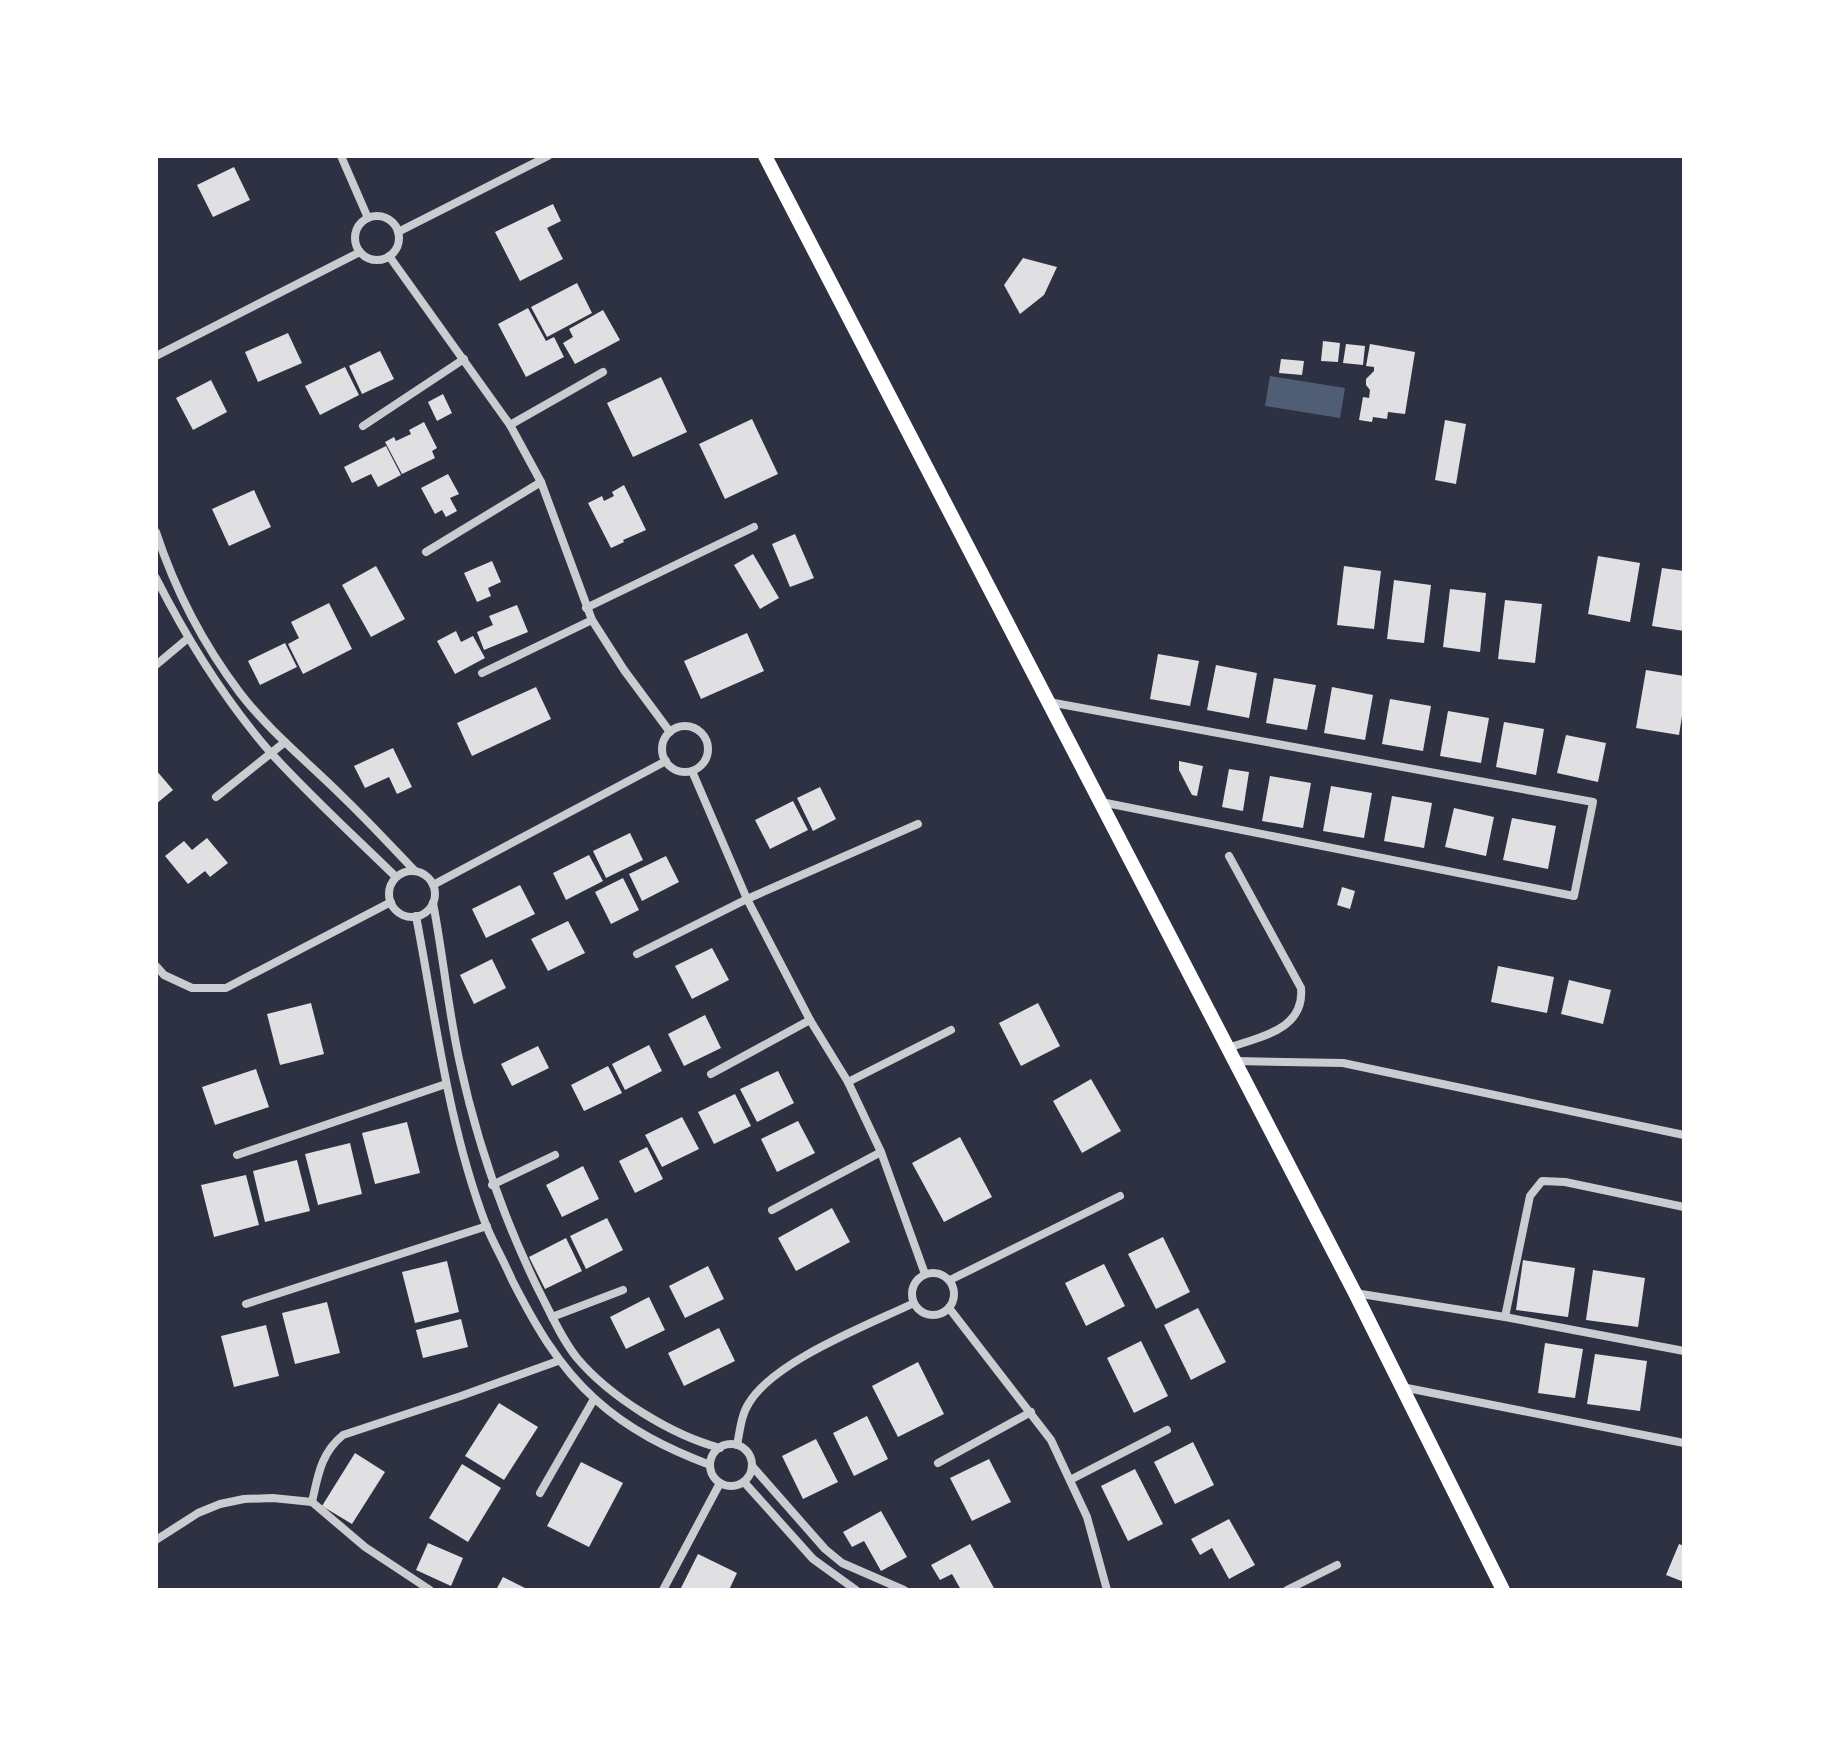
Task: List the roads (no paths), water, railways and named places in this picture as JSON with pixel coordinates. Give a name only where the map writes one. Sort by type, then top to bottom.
[{"type":"main road","points":[[765,156],[1355,1293],[1503,1590]]},
{"type":"street","points":[[341,156],[368,218]]},
{"type":"street","points":[[398,232],[548,156]]},
{"type":"street","points":[[368,218],[385,218],[398,232],[396,248],[389,256],[376,260],[360,252],[355,239],[357,229],[368,218]]},
{"type":"street","points":[[156,356],[360,252]]},
{"type":"street","points":[[389,256],[510,425],[541,482],[592,620],[670,732]]},
{"type":"street","points":[[363,426],[464,359]]},
{"type":"street","points":[[510,425],[603,372]]},
{"type":"street","points":[[426,552],[541,482]]},
{"type":"street","points":[[586,608],[754,527]]},
{"type":"street","points":[[156,532],[168,567],[203,640],[242,694],[285,742],[342,795],[415,871]]},
{"type":"street","points":[[156,578],[187,639],[217,684],[270,751],[396,877]]},
{"type":"street","points":[[482,673],[592,620]]},
{"type":"street","points":[[156,665],[187,639]]},
{"type":"street","points":[[1048,702],[1593,802],[1574,896],[1100,802]]},
{"type":"street","points":[[691,727],[703,735],[708,748],[704,762],[692,771],[677,770],[666,761],[662,746],[670,732],[676,728],[691,727]]},
{"type":"street","points":[[216,797],[285,742]]},
{"type":"street","points":[[433,885],[666,761]]},
{"type":"street","points":[[692,771],[747,899],[810,1020],[848,1082],[881,1152],[925,1274]]},
{"type":"street","points":[[637,954],[747,899],[918,824]]},
{"type":"street","points":[[1229,856],[1301,988],[1302,997],[1298,1013],[1287,1025],[1232,1055]]},
{"type":"street","points":[[433,903],[424,913],[416,916],[401,914],[391,902],[390,889],[396,877],[415,871],[422,873],[433,885],[433,903],[459,1057],[492,1185],[519,1251],[552,1317],[577,1358],[626,1400],[665,1427],[720,1448]]},
{"type":"street","points":[[156,966],[164,975],[192,988],[226,988],[391,902]]},
{"type":"street","points":[[416,916],[446,1084],[487,1226],[524,1304],[558,1361],[594,1399],[646,1437],[710,1465]]},
{"type":"street","points":[[711,1074],[810,1020]]},
{"type":"street","points":[[848,1082],[951,1030]]},
{"type":"street","points":[[1232,1055],[1343,1063],[1684,1135]]},
{"type":"street","points":[[237,1155],[446,1084]]},
{"type":"street","points":[[772,1210],[881,1152]]},
{"type":"street","points":[[492,1185],[555,1155]]},
{"type":"street","points":[[1505,1317],[1530,1196],[1542,1181],[1565,1182],[1684,1207]]},
{"type":"street","points":[[950,1280],[1120,1196]]},
{"type":"street","points":[[246,1304],[487,1226]]},
{"type":"street","points":[[940,1273],[950,1280],[954,1298],[949,1308],[932,1315],[919,1310],[914,1303],[912,1290],[920,1277],[940,1273]]},
{"type":"street","points":[[552,1317],[623,1290]]},
{"type":"street","points":[[1355,1293],[1505,1317],[1684,1351]]},
{"type":"street","points":[[737,1445],[747,1406],[761,1385],[784,1368],[914,1303]]},
{"type":"street","points":[[949,1308],[1051,1440],[1087,1517],[1107,1590]]},
{"type":"street","points":[[312,1502],[323,1457],[343,1435],[558,1361]]},
{"type":"street","points":[[1402,1387],[1684,1443]]},
{"type":"street","points":[[540,1493],[594,1399]]},
{"type":"street","points":[[938,1463],[1031,1412]]},
{"type":"street","points":[[1070,1480],[1167,1430]]},
{"type":"street","points":[[752,1466],[744,1482],[737,1485],[720,1483],[712,1475],[710,1465],[714,1452],[737,1445],[750,1455],[752,1466],[825,1549],[842,1563],[904,1590]]},
{"type":"street","points":[[744,1482],[813,1559],[856,1590]]},
{"type":"street","points":[[663,1590],[720,1483]]},
{"type":"street","points":[[156,1540],[198,1513],[220,1504],[273,1498],[312,1502],[365,1547],[430,1590]]},
{"type":"street","points":[[1287,1590],[1337,1565]]},
{"type":"water","points":[[1270,376],[1345,388],[1340,418],[1265,406]]}]
